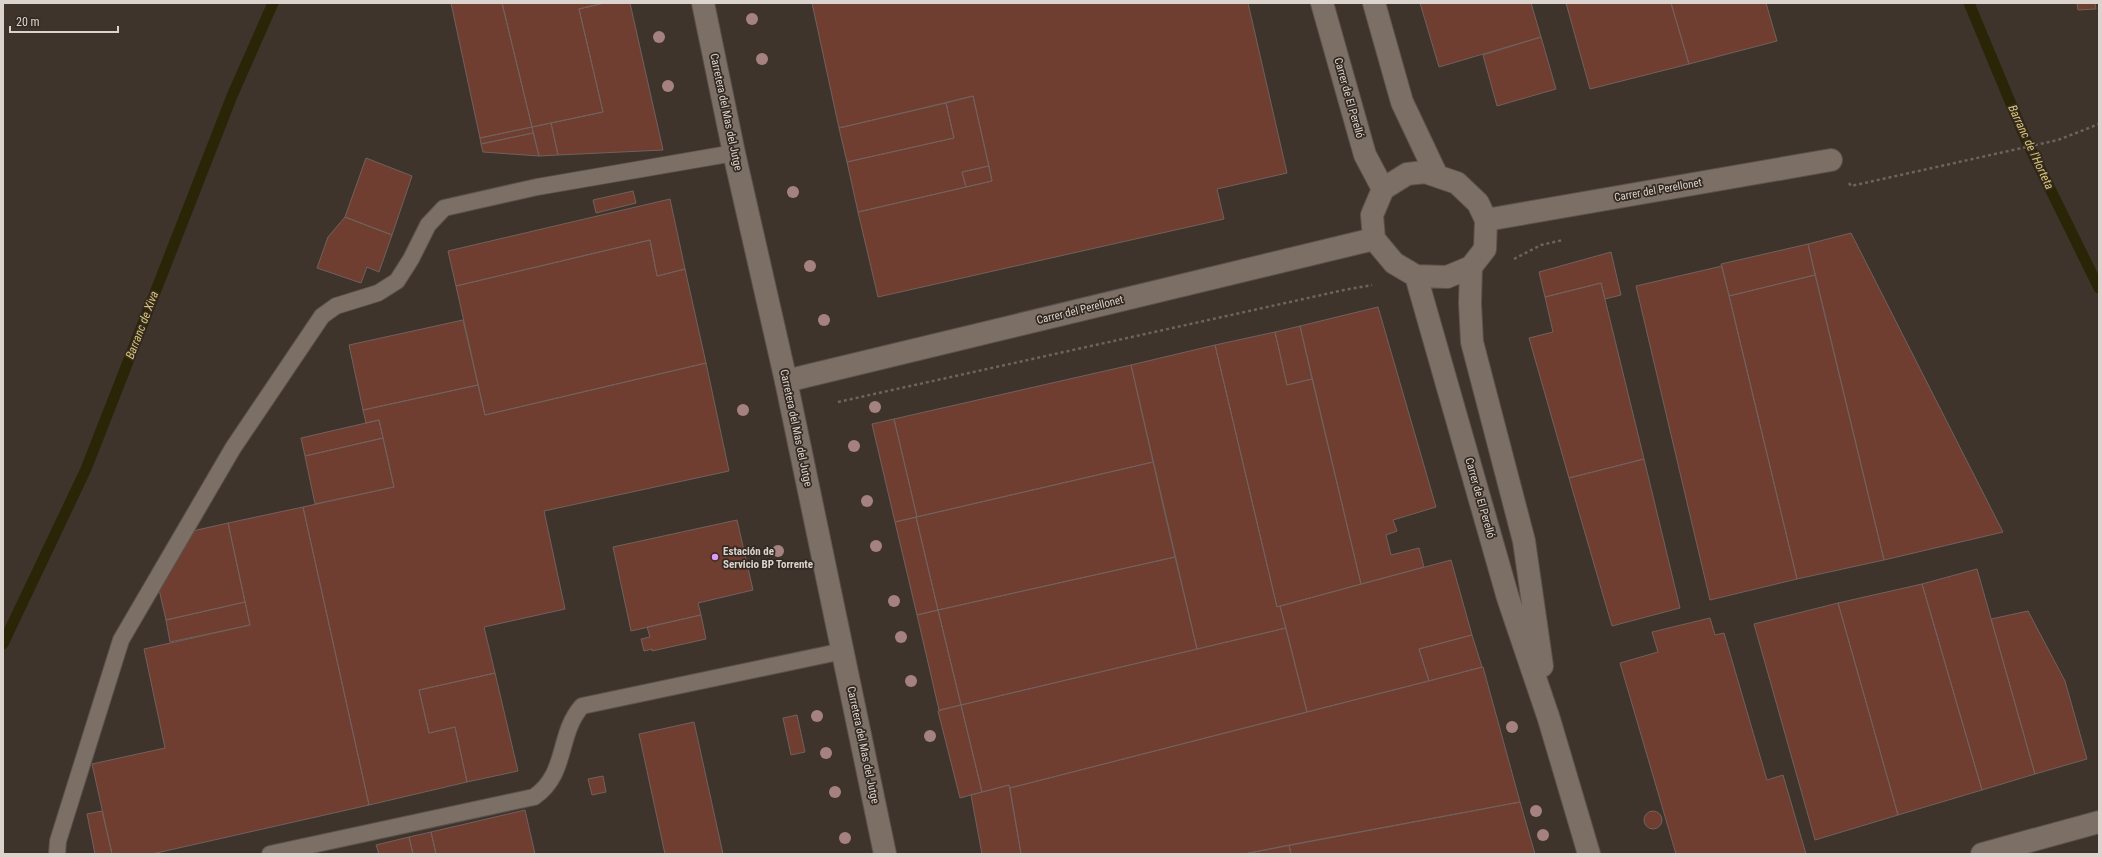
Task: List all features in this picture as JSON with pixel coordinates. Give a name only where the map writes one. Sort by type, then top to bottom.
[{"type":"street","name":"Carretera del Mas del Jutge","points":[[703,3],[734,153],[786,381],[886,854]]},
{"type":"street","name":"Carrer de El Perelló","points":[[1322,3],[1365,155],[1383,189]]},
{"type":"street","points":[[1374,3],[1402,102],[1437,176]]},
{"type":"street","name":"Carrer del Perellonet","points":[[1486,220],[1831,160]]},
{"type":"street","points":[[1425,172],[1437,176],[1457,183],[1478,203],[1486,220],[1485,249],[1471,267],[1447,277],[1416,276],[1394,263],[1374,239],[1372,215],[1383,189],[1407,174],[1425,172]]},
{"type":"street","name":"Carrer del Perellonet","points":[[786,381],[1374,239]]},
{"type":"street","name":"Carrer de El Perelló","points":[[1471,267],[1470,303],[1472,342],[1524,542],[1549,719]]},
{"type":"street","name":"Carrer de El Perelló","points":[[1416,276],[1508,598],[1549,719],[1589,854]]},
{"type":"street","points":[[1982,854],[2099,822]]},
{"type":"lane","points":[[57,854],[58,841],[121,640],[232,448],[322,316],[336,306],[378,293],[397,281],[411,259],[428,225],[444,208],[537,187],[734,153]]},
{"type":"lane","points":[[270,854],[534,797],[545,790],[552,780],[573,716],[582,706],[843,651]]},
{"type":"path","points":[[1851,186],[2058,140],[2099,124]]},
{"type":"path","points":[[1510,261],[1541,244],[1564,239]]},
{"type":"path","points":[[792,411],[859,398],[1344,290],[1370,285],[1376,286]]},
{"type":"building","points":[[451,3],[502,3],[532,127],[480,138]]},
{"type":"building","points":[[502,3],[604,3],[579,9],[603,112],[532,127]]},
{"type":"building","points":[[604,3],[630,3],[663,150],[558,155],[551,123],[603,112],[579,9]]},
{"type":"building","points":[[812,3],[1248,3],[1287,173],[1217,189],[1224,219],[878,297],[858,212],[992,181],[973,96],[839,128]]},
{"type":"building","points":[[1420,3],[1531,3],[1541,37],[1439,67]]},
{"type":"building","points":[[1566,3],[1671,3],[1689,64],[1590,89]]},
{"type":"building","points":[[1671,3],[1766,3],[1777,41],[1689,64]]},
{"type":"building","points":[[2077,3],[2095,3],[2096,9],[2078,10]]},
{"type":"building","points":[[1541,37],[1556,89],[1497,106],[1483,55]]},
{"type":"building","points":[[973,96],[989,166],[962,172],[966,187],[858,212],[847,162],[954,138],[946,103]]},
{"type":"building","points":[[946,103],[954,138],[847,162],[839,128]]},
{"type":"building","points":[[551,123],[558,155],[539,156],[532,127]]},
{"type":"building","points":[[532,127],[533,133],[481,144],[480,138]]},
{"type":"building","points":[[533,133],[539,156],[483,152],[481,144]]},
{"type":"building","points":[[366,158],[412,176],[392,235],[345,217]]},
{"type":"building","points":[[989,166],[992,181],[966,187],[962,172]]},
{"type":"building","points":[[633,191],[636,203],[596,213],[593,200]]},
{"type":"building","points":[[670,199],[685,269],[657,276],[650,240],[456,286],[448,251]]},
{"type":"building","points":[[345,217],[392,235],[379,272],[367,267],[361,283],[317,268],[328,237]]},
{"type":"building","points":[[1851,233],[2003,532],[1884,560],[1808,244]]},
{"type":"building","points":[[650,240],[657,276],[685,269],[706,363],[485,415],[456,286]]},
{"type":"building","points":[[1808,244],[1815,275],[1729,296],[1721,264]]},
{"type":"building","points":[[1611,252],[1621,295],[1605,299],[1601,283],[1545,297],[1539,272]]},
{"type":"building","points":[[1722,266],[1797,579],[1710,600],[1636,286]]},
{"type":"building","points":[[1815,275],[1884,560],[1797,579],[1729,296]]},
{"type":"building","points":[[1601,283],[1644,459],[1569,478],[1529,338],[1553,332],[1545,297]]},
{"type":"building","points":[[1378,307],[1436,507],[1393,520],[1397,531],[1386,535],[1391,555],[1419,548],[1424,567],[1361,584],[1300,326]]},
{"type":"building","points":[[463,320],[478,385],[363,410],[349,345]]},
{"type":"building","points":[[1300,326],[1312,379],[1287,385],[1275,332]]},
{"type":"building","points":[[1275,332],[1287,385],[1312,379],[1361,584],[1277,607],[1215,345]]},
{"type":"building","points":[[1215,345],[1277,607],[1280,606],[1286,628],[1197,649],[1131,365]]},
{"type":"building","points":[[706,363],[729,471],[544,511],[565,609],[484,627],[495,673],[419,690],[429,733],[455,727],[467,782],[369,805],[303,507],[394,487],[379,420],[366,423],[363,410],[478,385],[485,415]]},
{"type":"building","points":[[1131,365],[1153,462],[917,517],[894,419]]},
{"type":"building","points":[[894,419],[917,517],[895,522],[872,424]]},
{"type":"building","points":[[379,420],[383,438],[305,456],[301,438]]},
{"type":"building","points":[[383,438],[394,487],[315,504],[305,456]]},
{"type":"building","points":[[1644,459],[1680,608],[1612,626],[1569,478]]},
{"type":"building","points":[[1153,462],[1175,557],[938,610],[916,517]]},
{"type":"building","points":[[303,507],[369,805],[152,854],[112,854],[92,764],[165,748],[144,649],[250,625],[228,523]]},
{"type":"building","points":[[916,517],[938,610],[917,615],[895,522]]},
{"type":"building","points":[[737,520],[753,590],[698,603],[701,615],[631,631],[613,547]]},
{"type":"building","points":[[228,523],[245,602],[166,620],[158,585],[188,532]]},
{"type":"building","points":[[1175,557],[1197,649],[961,705],[938,610]]},
{"type":"building","points":[[1451,560],[1472,635],[1419,649],[1429,681],[1307,712],[1280,606]]},
{"type":"building","points":[[1977,569],[2035,774],[1982,790],[1922,584]]},
{"type":"building","points":[[1922,584],[1982,790],[1898,815],[1838,603]]},
{"type":"building","points":[[245,602],[250,625],[170,642],[166,620]]},
{"type":"building","points":[[1838,603],[1898,815],[1815,840],[1754,624]]},
{"type":"building","points":[[938,610],[961,705],[939,710],[917,615]]},
{"type":"building","points":[[2028,611],[2065,681],[2087,759],[2035,774],[1991,619]]},
{"type":"building","points":[[701,615],[706,639],[652,651],[652,649],[644,651],[641,639],[650,637],[647,627]]},
{"type":"building","points":[[1710,618],[1715,635],[1724,633],[1767,780],[1783,775],[1806,854],[1676,854],[1620,663],[1658,652],[1652,632]]},
{"type":"building","points":[[1286,628],[1307,712],[1010,788],[1009,785],[982,792],[961,705]]},
{"type":"building","points":[[1472,635],[1482,667],[1429,681],[1419,649]]},
{"type":"building","points":[[1483,667],[1520,802],[1244,854],[1021,854],[1010,788]]},
{"type":"building","points":[[495,673],[518,771],[467,782],[455,727],[429,733],[419,690]]},
{"type":"building","points":[[961,705],[982,792],[960,798],[938,711]]},
{"type":"building","points":[[797,715],[805,752],[791,755],[783,718]]},
{"type":"building","points":[[694,722],[723,854],[665,854],[639,734]]},
{"type":"building","points":[[603,776],[606,792],[592,795],[588,779]]},
{"type":"building","points":[[1009,785],[1021,854],[982,854],[971,795]]},
{"type":"building","points":[[1520,802],[1535,854],[1291,854],[1289,845]]},
{"type":"building","points":[[525,810],[535,854],[436,854],[431,832]]},
{"type":"building","points":[[102,811],[112,854],[95,854],[87,814]]},
{"type":"building","points":[[1653,811],[1659,814],[1662,820],[1659,826],[1653,829],[1647,826],[1644,820],[1647,814]]},
{"type":"building","points":[[431,832],[436,854],[413,854],[409,837]]},
{"type":"building","points":[[409,837],[413,854],[379,854],[376,845]]},
{"type":"building","points":[[1289,845],[1291,854],[1244,854]]},
{"type":"waterway","name":"Barranc de Xiva","points":[[3,644],[86,469],[232,96],[273,3]]},
{"type":"waterway","name":"Barranc de l'Horteta","points":[[1969,3],[2026,140],[2099,288]]},
{"type":"place","name":"Estación de Servicio BP Torrente","points":[[715,557]]}]
